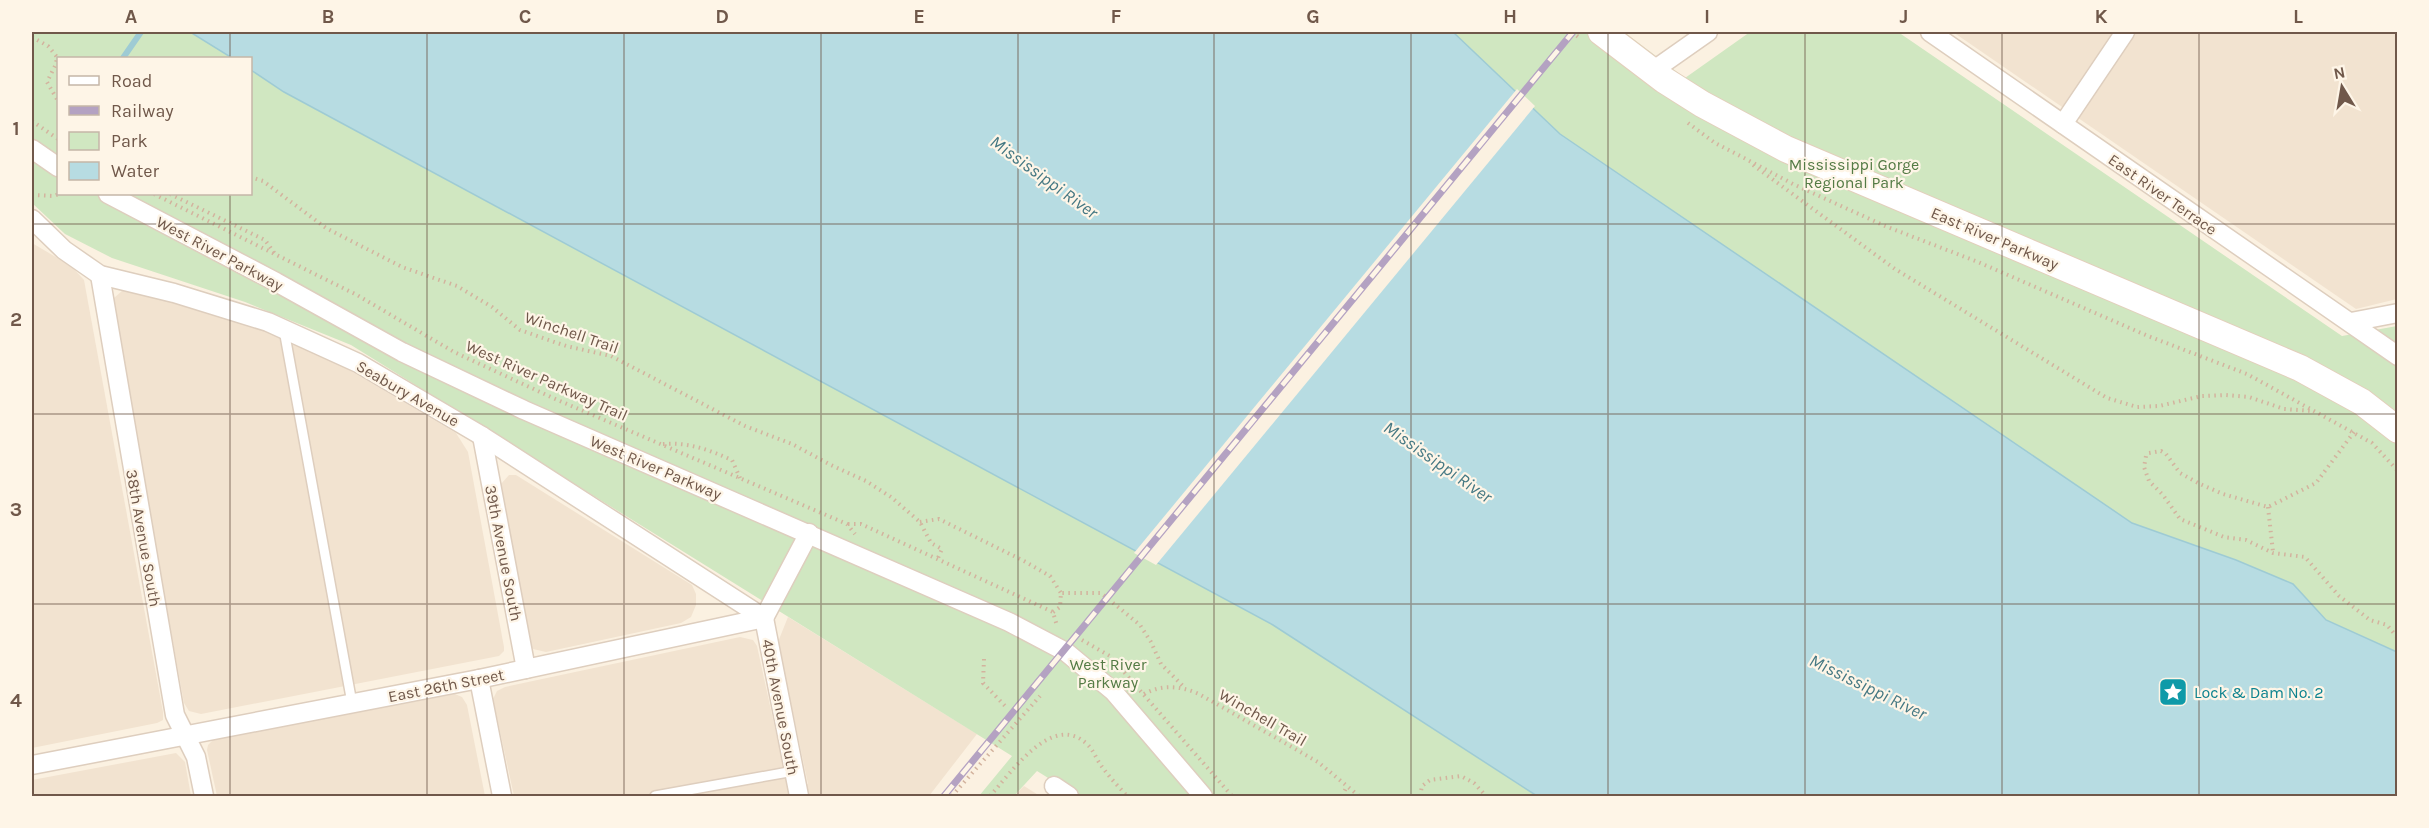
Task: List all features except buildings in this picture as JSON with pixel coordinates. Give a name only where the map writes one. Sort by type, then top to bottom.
[{"type":"street","name":"East River Parkway","points":[[1601,32],[1651,72],[1702,104],[1786,149],[2300,368],[2362,402],[2397,430]]},
{"type":"street","points":[[1651,72],[1708,32]]},
{"type":"street","name":"East River Terrace","points":[[1930,32],[2397,356]]},
{"type":"street","points":[[2063,124],[2125,32]]},
{"type":"street","name":"West River Parkway","points":[[110,195],[276,282],[412,357],[524,410],[1009,622],[1066,652],[1113,691],[1203,796]]},
{"type":"street","name":"Seabury Avenue","points":[[32,219],[64,250],[100,275],[174,293],[268,322],[358,363],[482,436],[764,618]]},
{"type":"street","name":"38th Avenue South","points":[[100,275],[175,716],[196,757],[204,796]]},
{"type":"street","points":[[2351,322],[2397,313]]},
{"type":"street","name":"39th Avenue South","points":[[482,436],[526,669]]},
{"type":"street","points":[[764,618],[808,533]]},
{"type":"street","name":"East 26th Street","points":[[32,765],[479,679],[764,618]]},
{"type":"street","name":"40th Avenue South","points":[[764,618],[799,796]]},
{"type":"street","points":[[479,679],[502,796]]},
{"type":"street","points":[[1054,786],[1070,796]]},
{"type":"lane","points":[[284,330],[352,703]]},
{"type":"lane","points":[[655,796],[794,771]]},
{"type":"path","points":[[32,37],[48,46],[57,57],[47,82],[57,99]]},
{"type":"path","points":[[32,122],[57,139]]},
{"type":"path","points":[[1687,123],[1715,143],[1793,184],[1885,226],[1978,261],[2138,332],[2247,374],[2372,443],[2397,471]]},
{"type":"path","points":[[1744,158],[1895,269],[2107,398],[2137,407],[2159,406],[2202,396],[2237,396],[2258,399],[2284,409],[2317,411]]},
{"type":"path","name":"Winchell Trail","points":[[252,178],[263,181],[326,228],[402,267],[457,286],[492,307],[520,330],[566,346],[611,356],[745,426],[792,444],[866,481],[891,497],[920,522],[931,543],[942,549],[938,558]]},
{"type":"path","points":[[32,195],[57,194]]},
{"type":"path","name":"West River Parkway Trail","points":[[156,195],[357,295],[454,352],[847,524],[855,534],[866,539]]},
{"type":"path","points":[[172,195],[265,240],[276,255]]},
{"type":"path","points":[[2354,432],[2316,483],[2268,507],[2223,494],[2200,484],[2180,473],[2166,454],[2161,451],[2149,453],[2146,456],[2144,467],[2149,481],[2163,495],[2180,519],[2224,537],[2246,540],[2273,553],[2305,557],[2339,596],[2370,620],[2388,625],[2397,638]]},
{"type":"path","points":[[661,444],[677,443],[705,448],[732,460],[741,478]]},
{"type":"path","points":[[2268,507],[2273,553]]},
{"type":"path","points":[[920,522],[939,519],[1050,576],[1061,593],[1060,607],[1053,612]]},
{"type":"path","points":[[847,524],[861,524],[1053,612],[1057,626]]},
{"type":"path","name":"Winchell Trail","points":[[1061,593],[1101,593],[1140,625],[1161,664],[1185,688],[1318,762],[1359,796]]},
{"type":"path","points":[[984,659],[983,684],[1006,707]]},
{"type":"path","points":[[1185,688],[1160,689],[1144,694],[1232,796]]},
{"type":"path","points":[[952,796],[1040,696]]},
{"type":"path","points":[[990,796],[1031,751],[1052,736],[1068,734],[1087,744],[1103,769],[1127,796]]},
{"type":"path","points":[[1420,796],[1422,786],[1430,780],[1461,776],[1474,783],[1486,796]]},
{"type":"path","points":[[1342,796],[1347,786]]},
{"type":"shaded area","points":[[1953,32],[2397,32],[2397,299],[2356,309]]},
{"type":"shaded area","points":[[32,243],[71,266],[84,280],[163,720],[32,748]]},
{"type":"shaded area","points":[[133,288],[283,331],[456,433],[468,452],[504,651],[499,656],[201,714],[189,711],[184,703],[112,307],[114,298],[123,290]]},
{"type":"shaded area","points":[[509,475],[516,475],[692,585],[696,594],[696,605],[691,617],[681,623],[546,652],[533,649],[528,643],[501,493],[501,484]]},
{"type":"shaded area","points":[[788,617],[977,734],[929,796],[514,796],[493,699],[497,691],[505,687],[740,637],[753,640],[757,646],[788,788],[808,784],[778,642]]},
{"type":"shaded area","points":[[455,694],[462,697],[467,705],[485,796],[217,796],[207,750],[213,740]]},
{"type":"shaded area","points":[[176,753],[185,762],[191,796],[32,796],[32,780]]},
{"type":"shaded area","points":[[1024,786],[1040,796],[1014,796]]},
{"type":"green space","name":"West River Parkway","points":[[32,32],[190,32],[230,57],[57,57],[57,195],[252,195],[252,71],[284,92],[1273,625],[1537,796],[1077,796],[1037,771],[1014,796],[979,796],[1012,756],[351,345],[245,302],[112,258],[65,234],[32,203]]},
{"type":"green space","name":"Mississippi Gorge Regional Park","points":[[1433,32],[1624,32],[1685,78],[1750,32],[1898,32],[2342,336],[2397,326],[2397,652],[2326,620],[2293,584],[2236,560],[2132,523],[1560,151]]},
{"type":"water","name":"Mississippi River","points":[[190,32],[1453,32],[1560,134],[2132,523],[2236,560],[2293,584],[2326,620],[2397,652],[2397,796],[1537,796],[1273,625],[284,92],[252,71],[252,57],[230,57]]},
{"type":"pier","points":[[1517,89],[1535,106],[1156,565],[1134,553]]},
{"type":"waterway","points":[[124,57],[141,32]]},
{"type":"railway","points":[[944,796],[1573,32]]},
{"type":"place","name":"Lock & Dam No. 2","points":[[2173,692]]}]
